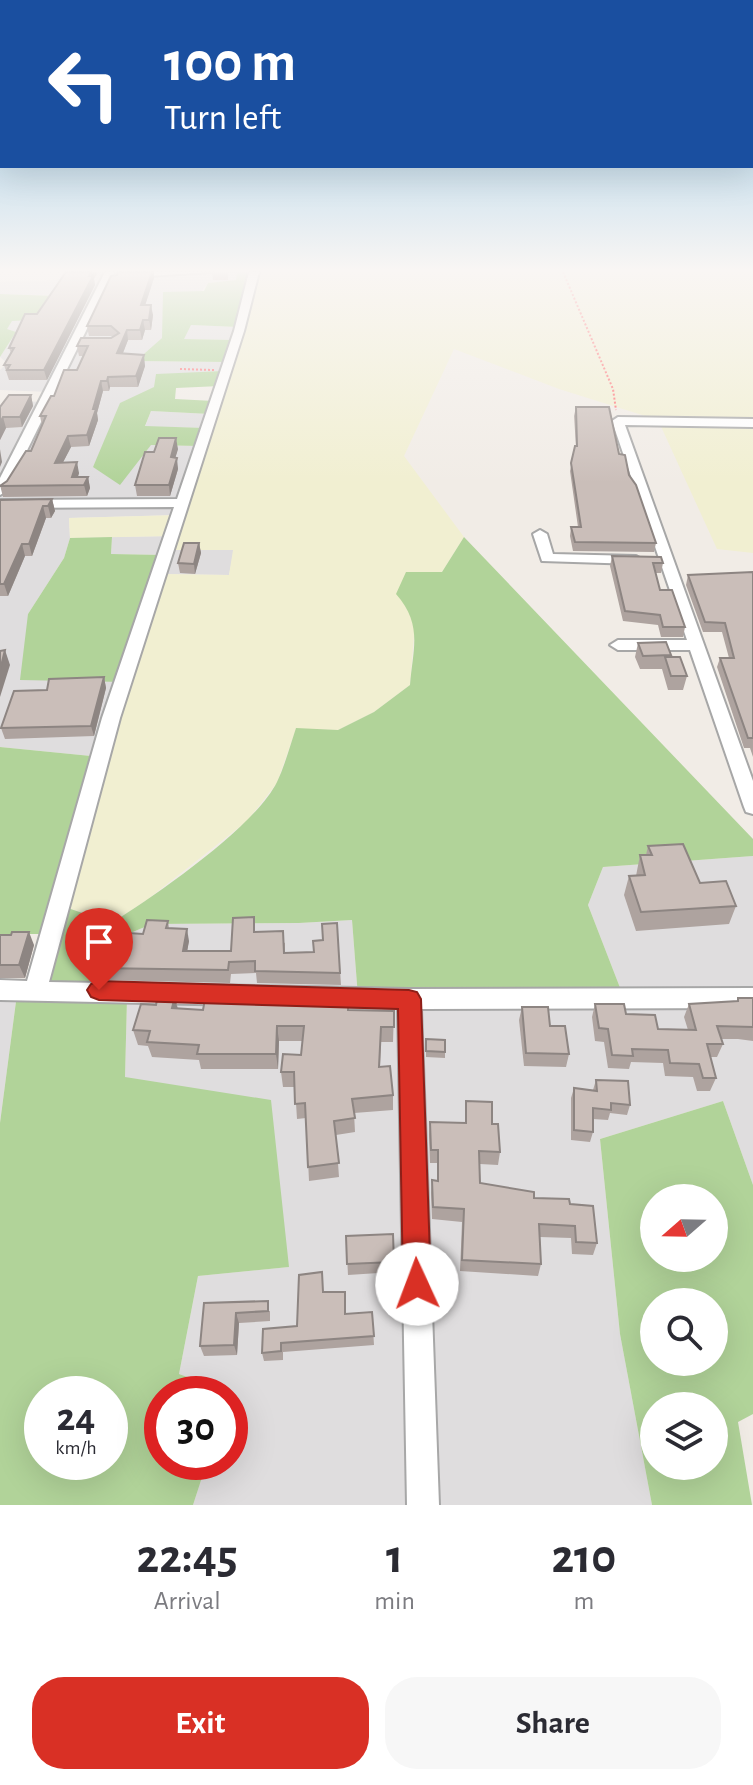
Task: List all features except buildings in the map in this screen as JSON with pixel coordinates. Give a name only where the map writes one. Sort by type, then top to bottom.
[{"type":"street","points":[[0,491],[83,342]]},
{"type":"street","points":[[36,989],[111,718],[234,342]]},
{"type":"street","points":[[753,423],[618,421],[753,807]]},
{"type":"street","points":[[0,504],[180,503]]},
{"type":"street","points":[[540,534],[547,558],[667,560]]},
{"type":"street","points":[[618,645],[697,645]]},
{"type":"street","points":[[0,990],[409,999],[753,998]]},
{"type":"street","points":[[409,999],[423,1505]]},
{"type":"path","points":[[593,342],[613,389],[618,421]]},
{"type":"path","points":[[180,369],[226,370]]},
{"type":"shaded area","points":[[9,342],[158,342],[138,361],[227,362],[224,371],[154,387],[104,446],[93,467],[151,445],[198,446],[177,515],[69,518],[70,538],[64,558],[28,614],[124,682],[101,757],[0,747],[0,408],[11,401],[46,402],[50,392],[0,390],[0,370],[7,363],[0,357]]},
{"type":"shaded area","points":[[235,342],[753,342],[753,553],[717,549],[658,420],[559,389],[454,349],[404,456],[464,537],[442,572],[406,572],[407,608],[415,624],[410,685],[374,712],[338,730],[296,729],[277,783],[247,821],[148,899],[112,923],[63,906],[161,574],[229,575],[233,550],[169,550],[173,536],[70,538],[69,518],[180,515]]},
{"type":"shaded area","points":[[151,411],[210,414],[205,428],[145,427]]},
{"type":"shaded area","points":[[170,536],[164,555],[111,554],[112,537]]},
{"type":"shaded area","points":[[169,550],[234,550],[229,575],[161,574]]},
{"type":"shaded area","points":[[753,856],[753,1185],[723,1101],[600,1139],[620,1334],[640,1441],[640,1480],[647,1480],[652,1505],[193,1505],[201,1480],[248,1480],[248,1376],[179,1374],[198,1276],[289,1267],[125,1078],[127,999],[92,990],[111,941],[152,924],[352,920],[358,997],[624,998],[588,905],[603,867]]},
{"type":"shaded area","points":[[17,994],[0,1123],[0,995]]},
{"type":"green space","points":[[0,342],[9,342],[0,357]]},
{"type":"green space","points":[[157,342],[233,342],[227,362],[136,361]]},
{"type":"green space","points":[[224,371],[220,386],[176,388],[175,399],[214,401],[210,414],[151,411],[145,426],[205,428],[198,446],[151,445],[120,485],[93,467],[120,403],[154,387],[156,374]]},
{"type":"green space","points":[[112,537],[111,554],[164,555],[124,682],[20,680],[28,614],[64,558],[70,538]]},
{"type":"green space","points":[[464,537],[753,839],[753,856],[603,867],[588,905],[624,998],[358,997],[352,920],[152,924],[111,941],[92,990],[127,999],[125,1077],[271,1100],[289,1267],[198,1276],[179,1374],[185,1376],[144,1376],[144,1480],[201,1480],[193,1505],[0,1505],[0,1123],[17,994],[40,993],[50,934],[0,934],[0,747],[101,757],[59,905],[112,923],[203,859],[248,819],[277,782],[296,728],[338,730],[374,712],[410,685],[413,627],[396,594],[406,572],[442,572]]},
{"type":"green space","points":[[723,1101],[753,1185],[753,1414],[738,1422],[752,1505],[652,1505],[647,1480],[728,1480],[728,1392],[640,1392],[640,1441],[620,1334],[600,1139]]},
{"type":"route","points":[[99,990],[409,999],[417,1284]]}]
